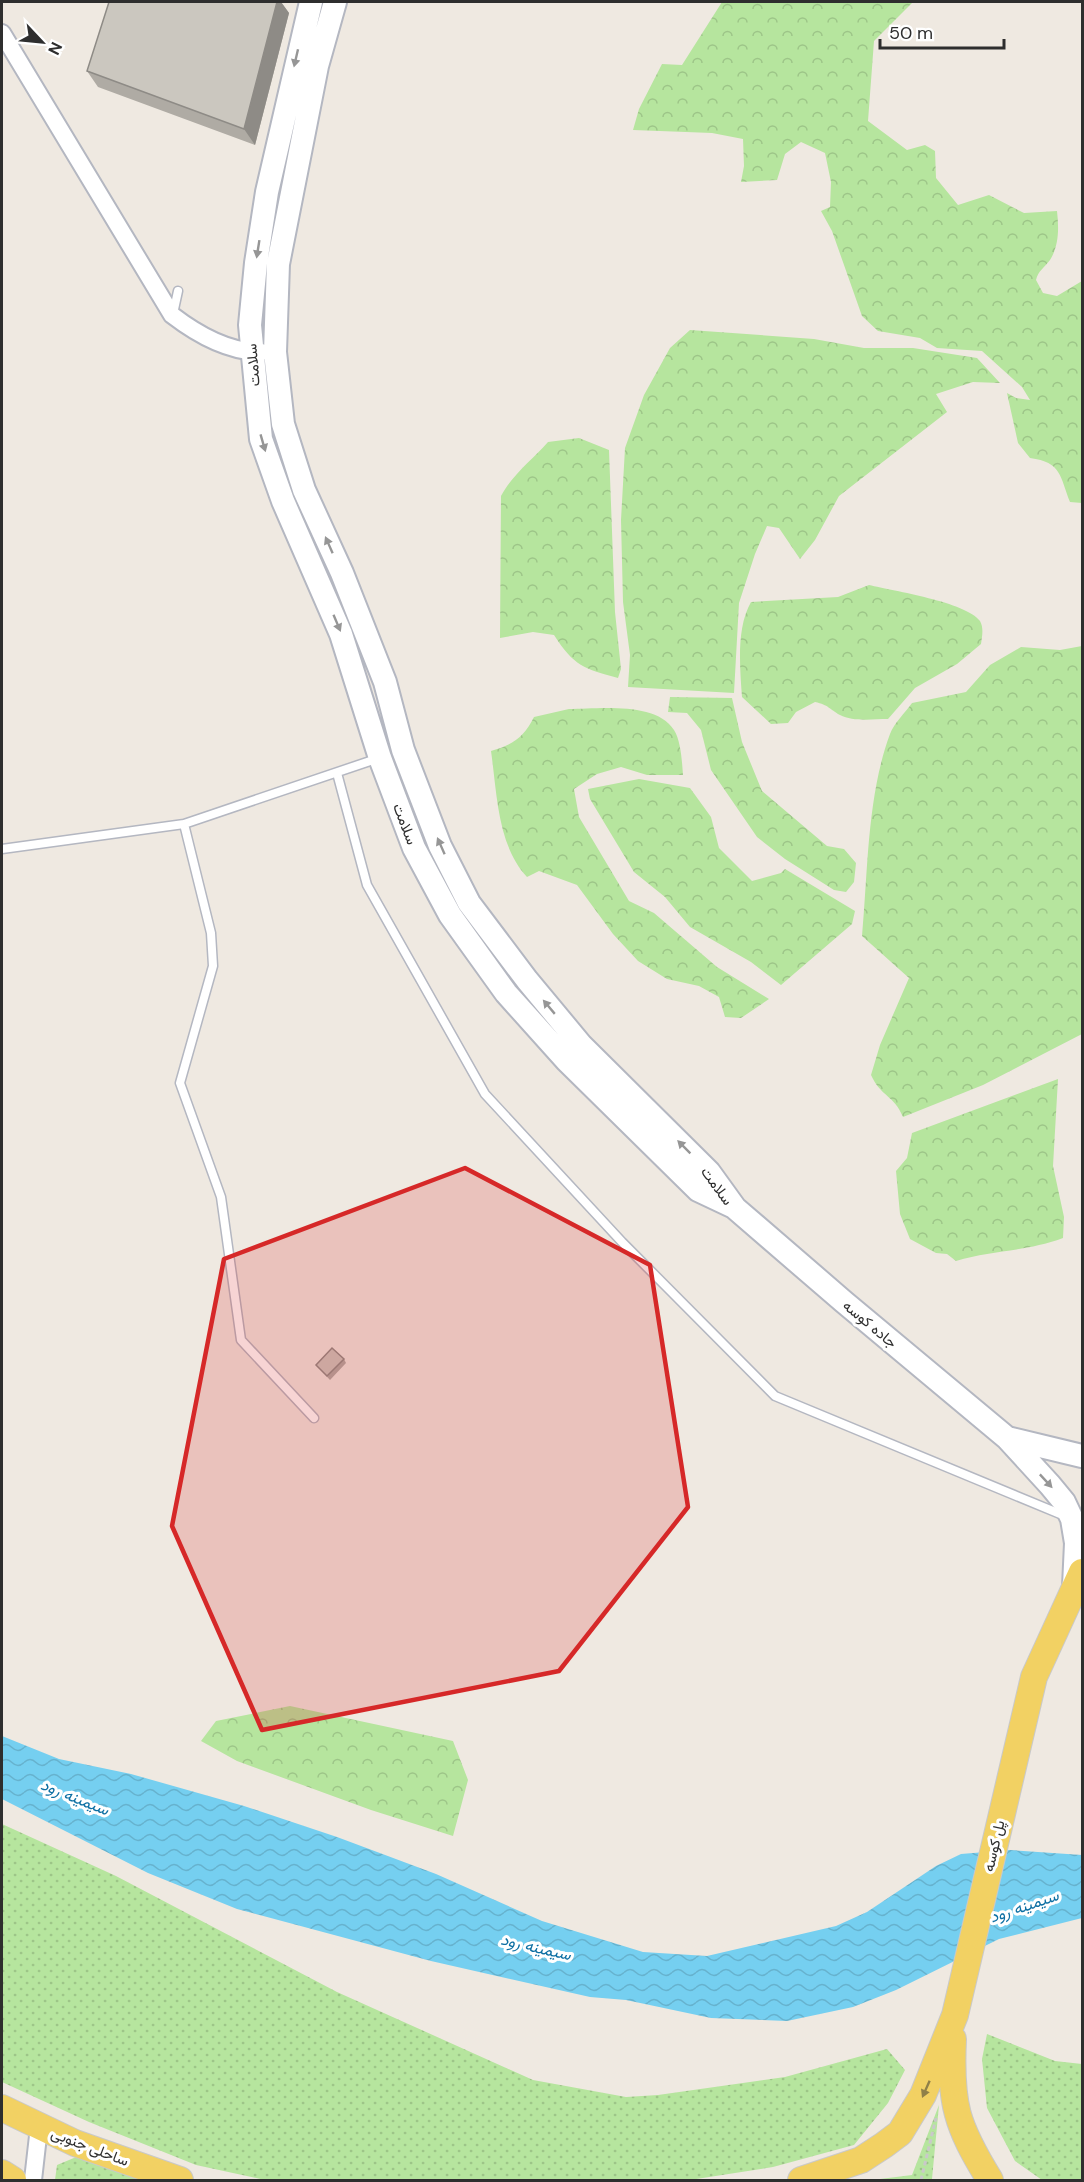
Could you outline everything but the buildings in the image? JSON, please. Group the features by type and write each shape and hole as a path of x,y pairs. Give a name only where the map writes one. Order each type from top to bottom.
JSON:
{"main road":[{"name":"سلامت","path":"310,2 267,192 255,263 250,325 261,439 283,501 341,634 380,758 414,848 450,915 506,993 567,1061 698,1190 735,1208"},
{"name":"سلامت","path":"334,2 315,77 278,264 275,352 283,424 304,490 342,573 385,682 404,750 440,846 469,903 581,1046 710,1172 735,1208"},
{"path":"380,758 404,750"},
{"name":"جاده کوسه","path":"735,1208 843,1302 1007,1438 1064,1502 1072,1519 1080,1580"},
{"name":"جاده کوسه","path":"1007,1438 1083,1456"},
{"name":"پل کوسه","path":"955,2015 1034,1677 1080,1580"},
{"path":"801,2181 861,2160 900,2133 923,2095 955,2015"},
{"path":"955,2015 951,2080 958,2124 990,2181"},
{"name":"ساحلی جنوبی","path":"2,2108 39,2127 180,2181"},
{"path":"2,2173 13,2181"}],"street":[{"path":"2,33 172,315 194,332 231,348 251,352 275,352"},
{"path":"33,2181 39,2127"}],"lane":[{"path":"172,315 178,291"},
{"path":"2,849 184,824 380,758"},
{"path":"337,772 367,885 485,1094 622,1242 775,1396 1072,1519"},
{"path":"184,824 211,933 213,966 180,1083 221,1197 241,1340 314,1418"}],"path":[{"path":"921,2181 939,2107"}],"highlighted area":[{"path":"465,1168 650,1265 688,1507 559,1671 262,1730 172,1526 224,1259"}],"green space":[{"path":"722,2 913,2 874,41 868,121 907,150 925,145 935,151 936,178 958,205 989,195 1024,213 1057,211 1057,243 1050,260 1036,280 1043,293 1057,296 1082,281 1082,503 1070,502 1054,467 1030,458 1018,443 1007,393 1016,398 1030,400 1022,387 982,351 937,348 920,338 878,331 862,316 832,231 821,211 830,207 831,182 825,153 801,142 785,154 777,180 741,182 744,166 743,139 712,133 633,130 639,109 662,64 682,65"},
{"path":"690,330 814,339 864,348 913,348 977,358 1000,383 973,382 936,394 947,412 839,496 815,540 800,559 779,528 767,526 739,603 734,693 628,687 630,655 623,602 621,520 625,448 644,395 670,348"},
{"path":"579,438 609,450 615,612 621,669 618,678 581,665 568,654 554,635 533,632 500,638 501,496 516,474 548,442"},
{"path":"869,585 945,603 972,614 981,624 981,644 957,664 915,688 888,719 851,719 815,702 796,712 788,723 771,724 742,697 741,636 746,612 751,602 838,597"},
{"path":"1082,646 1082,1034 983,1085 903,1117 896,1104 879,1088 871,1075 880,1045 909,978 862,936 873,808 882,758 890,734 912,703 966,692 990,665 1021,647 1060,650"},
{"path":"670,697 732,698 742,742 762,791 827,846 844,849 856,863 854,882 846,892 834,890 785,859 757,837 711,770 701,730 687,713 668,712"},
{"path":"610,708 640,711 654,714 674,730 680,746 683,775 647,775 621,767 597,774 574,789 579,817 629,901 654,913 717,967 769,999 741,1018 725,1017 719,997 699,986 667,979 638,961 613,934 577,885 539,871 527,877 517,864 504,834 500,817 491,751 517,739 534,717 569,709"},
{"path":"639,779 690,788 711,817 719,848 752,881 781,873 785,869 855,911 852,924 781,985 751,962 690,927 665,897 634,872 590,799 588,789"},
{"path":"1058,1079 1053,1166 1064,1217 1063,1238 1049,1243 956,1261 947,1254 936,1253 910,1239 900,1214 896,1171 907,1158 912,1133"},
{"path":"290,1706 453,1741 468,1780 453,1836 371,1810 237,1761 201,1741 216,1721"},
{"path":"2,1824 116,1876 337,1992 533,2080 626,2097 658,2095 785,2077 887,2049 905,2070 888,2103 854,2145 773,2167 690,2180 265,2180 196,2165 89,2122 2,2082"},
{"path":"987,2034 1055,2061 1082,2064 1082,2180 1042,2180 1015,2161 987,2108 982,2059"},
{"path":"939,2105 932,2179 936,2180 872,2180 912,2175"},
{"path":"81,2155 168,2180 55,2180 57,2165"}],"water":[{"name":"سیمینه رود","path":"2,1736 59,1759 131,1774 244,1806 337,1837 436,1874 542,1921 643,1952 707,1956 836,1926 867,1912 936,1866 961,1854 1010,1850 1082,1855 1082,1918 999,1939 896,1990 853,2007 787,2021 711,2018 626,2000 590,1997 431,1961 237,1909 148,1873 2,1799"}]}
